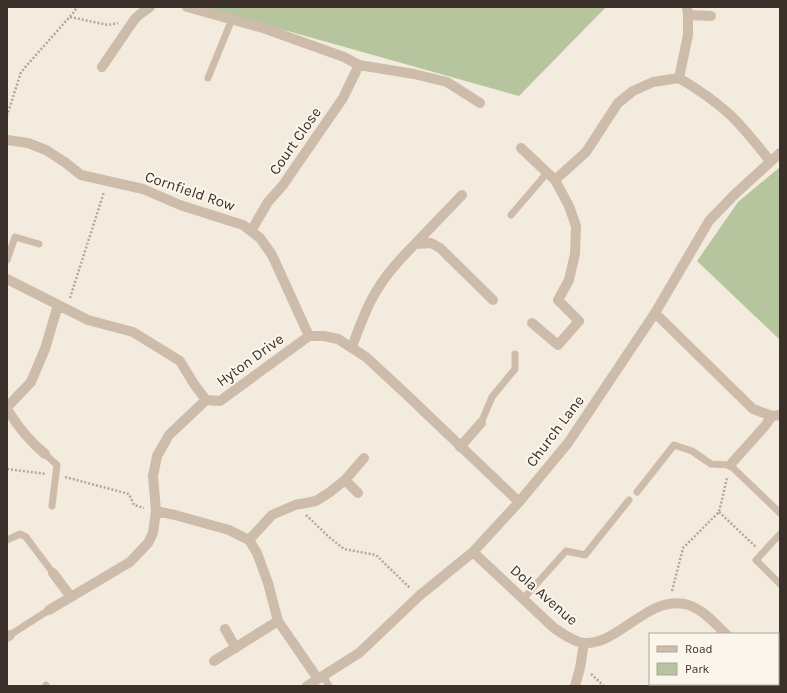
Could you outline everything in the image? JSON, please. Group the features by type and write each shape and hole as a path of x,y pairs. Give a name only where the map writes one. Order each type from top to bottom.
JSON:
{"street":[{"path":"102,67 134,20 150,7"},
{"path":"187,7 263,28 359,65 414,74 447,82 480,102"},
{"path":"679,78 688,35 687,11 711,16"},
{"name":"Court Close","path":"251,231 268,202 283,185 343,98 359,65"},
{"path":"555,180 586,152 618,102 633,91 653,82 679,78 706,95 728,113 770,161"},
{"name":"Cornfield Row","path":"7,140 28,143 46,150 81,175 142,189 180,205 243,225 260,238 272,255 309,336"},
{"path":"521,148 555,180 576,226 575,254 569,280 558,300 579,321 558,345 532,322"},
{"name":"Church Lane","path":"308,686 360,653 419,596 473,552 519,502 568,443 655,313 709,221 780,153"},
{"path":"352,347 376,291 386,277 462,195"},
{"path":"415,244 431,243 440,248 494,300"},
{"name":"Hyton Drive","path":"7,279 88,320 133,332 180,361 206,400 220,401 309,336"},
{"path":"45,454 18,428 7,408 31,382 62,307"},
{"path":"655,313 753,409 776,415"},
{"path":"309,336 324,336 338,339 366,357 519,502"},
{"path":"49,610 130,562 148,543 153,533 156,511 153,476 157,456 169,435 206,400"},
{"path":"730,465 776,415"},
{"path":"460,447 481,423"},
{"path":"248,540 272,515 295,505 316,502 346,480 364,458"},
{"path":"346,480 358,493"},
{"path":"156,511 229,530 248,540 257,554 268,583 278,621 321,678"},
{"name":"Dola Avenue","path":"473,552 554,628 568,637 584,643 599,641 657,607 669,604 684,604 695,608 706,615 725,633"},
{"path":"53,572 71,597"},
{"path":"214,661 278,621"},
{"path":"225,630 236,648"},
{"path":"575,686 580,668 584,643"}],"lane":[{"path":"208,78 232,19"},
{"path":"511,215 547,173"},
{"path":"7,260 15,237 39,244"},
{"path":"481,423 492,397 515,369 515,354"},
{"path":"637,492 674,445 692,450 711,464 730,465 780,513"},
{"path":"45,454 57,465 52,506"},
{"path":"522,599 566,551 585,555 630,500"},
{"path":"7,540 20,534 26,537 53,572"},
{"path":"780,534 756,560 780,584"},
{"path":"8,636 49,610"},
{"path":"321,678 329,686"}],"path":[{"path":"7,116 21,72 70,17 77,7"},
{"path":"70,17 108,25 134,20"},
{"path":"62,307 108,181"},
{"path":"669,604 683,548 719,512 730,465"},
{"path":"7,469 56,475 85,481 129,494 134,505 156,511"},
{"path":"295,505 344,549 376,555 419,596"},
{"path":"719,512 762,552"},
{"path":"580,668 590,673 604,686"}],"green space":[{"path":"202,7 606,7 519,96"},
{"path":"780,167 780,340 697,261 738,202"}]}
